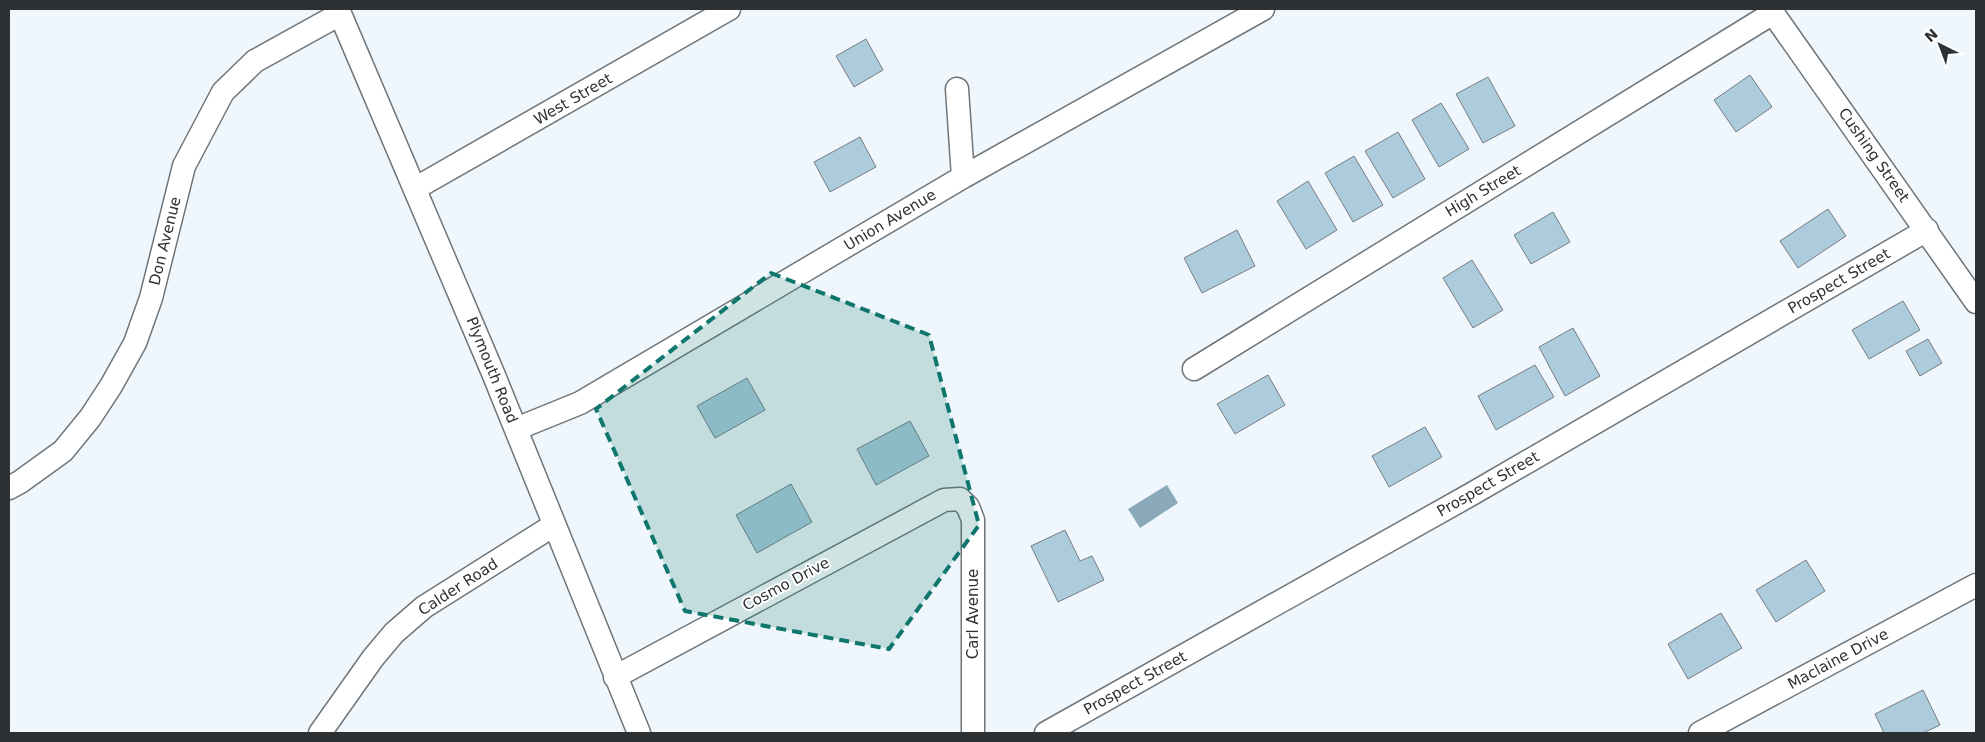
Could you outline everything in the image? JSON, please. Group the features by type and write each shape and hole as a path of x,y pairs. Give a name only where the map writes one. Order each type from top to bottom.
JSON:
{"street":[{"name":"West Street","path":"416,188 729,9"},
{"name":"Union Avenue","path":"516,429 580,403 963,177 1262,9"},
{"name":"Cushing Street","path":"1772,11 1976,302"},
{"name":"High Street","path":"1194,370 1772,11"},
{"name":"Plymouth Road","path":"339,12 416,188 516,429 638,733"},
{"name":"Don Avenue","path":"9,488 63,451 90,418 111,386 135,343 151,298 184,166 223,92 255,61 339,12"},
{"path":"957,90 963,177"},
{"name":"Prospect Street","path":"1046,733 1470,495 1927,230"},
{"name":"Cosmo Drive","path":"615,676 944,500 960,499"},
{"name":"Carl Avenue","path":"960,499 968,507 973,520 973,733"},
{"name":"Calder Road","path":"320,733 373,658 394,633 424,607 554,525"},
{"name":"Maclaine Drive","path":"1700,733 1976,585"}],"highlighted area":[{"path":"771,273 929,335 979,525 889,649 685,611 596,409"}],"water":[{"path":"1167,485 1178,503 1140,528 1128,509"}],"building":[{"path":"866,39 883,70 854,87 836,56"},
{"path":"1750,75 1772,107 1736,132 1714,100"},
{"path":"1488,77 1515,126 1483,143 1456,94"},
{"path":"1441,103 1469,149 1439,167 1412,120"},
{"path":"1398,132 1425,179 1393,198 1365,151"},
{"path":"860,137 876,167 830,192 814,162"},
{"path":"1354,156 1383,205 1353,222 1325,173"},
{"path":"1308,181 1337,230 1306,249 1277,201"},
{"path":"1828,209 1846,236 1798,268 1780,241"},
{"path":"1553,212 1570,242 1531,264 1514,235"},
{"path":"1237,230 1255,266 1202,293 1184,258"},
{"path":"1472,260 1503,310 1473,328 1443,278"},
{"path":"1903,301 1920,330 1869,359 1852,330"},
{"path":"1573,328 1600,376 1565,396 1539,347"},
{"path":"1928,339 1942,363 1920,376 1906,351"},
{"path":"1535,365 1554,397 1496,430 1478,396"},
{"path":"1268,375 1285,405 1235,434 1217,404"},
{"path":"747,378 765,410 715,438 697,406"},
{"path":"910,421 929,456 876,485 857,449"},
{"path":"1425,427 1442,457 1389,487 1372,456"},
{"path":"791,484 812,522 757,553 736,515"},
{"path":"1065,530 1080,561 1092,556 1104,580 1058,602 1031,546"},
{"path":"1806,560 1825,591 1776,622 1756,590"},
{"path":"1721,613 1742,648 1688,679 1668,644"},
{"path":"1923,690 1940,725 1923,733 1884,733 1875,714"}]}
